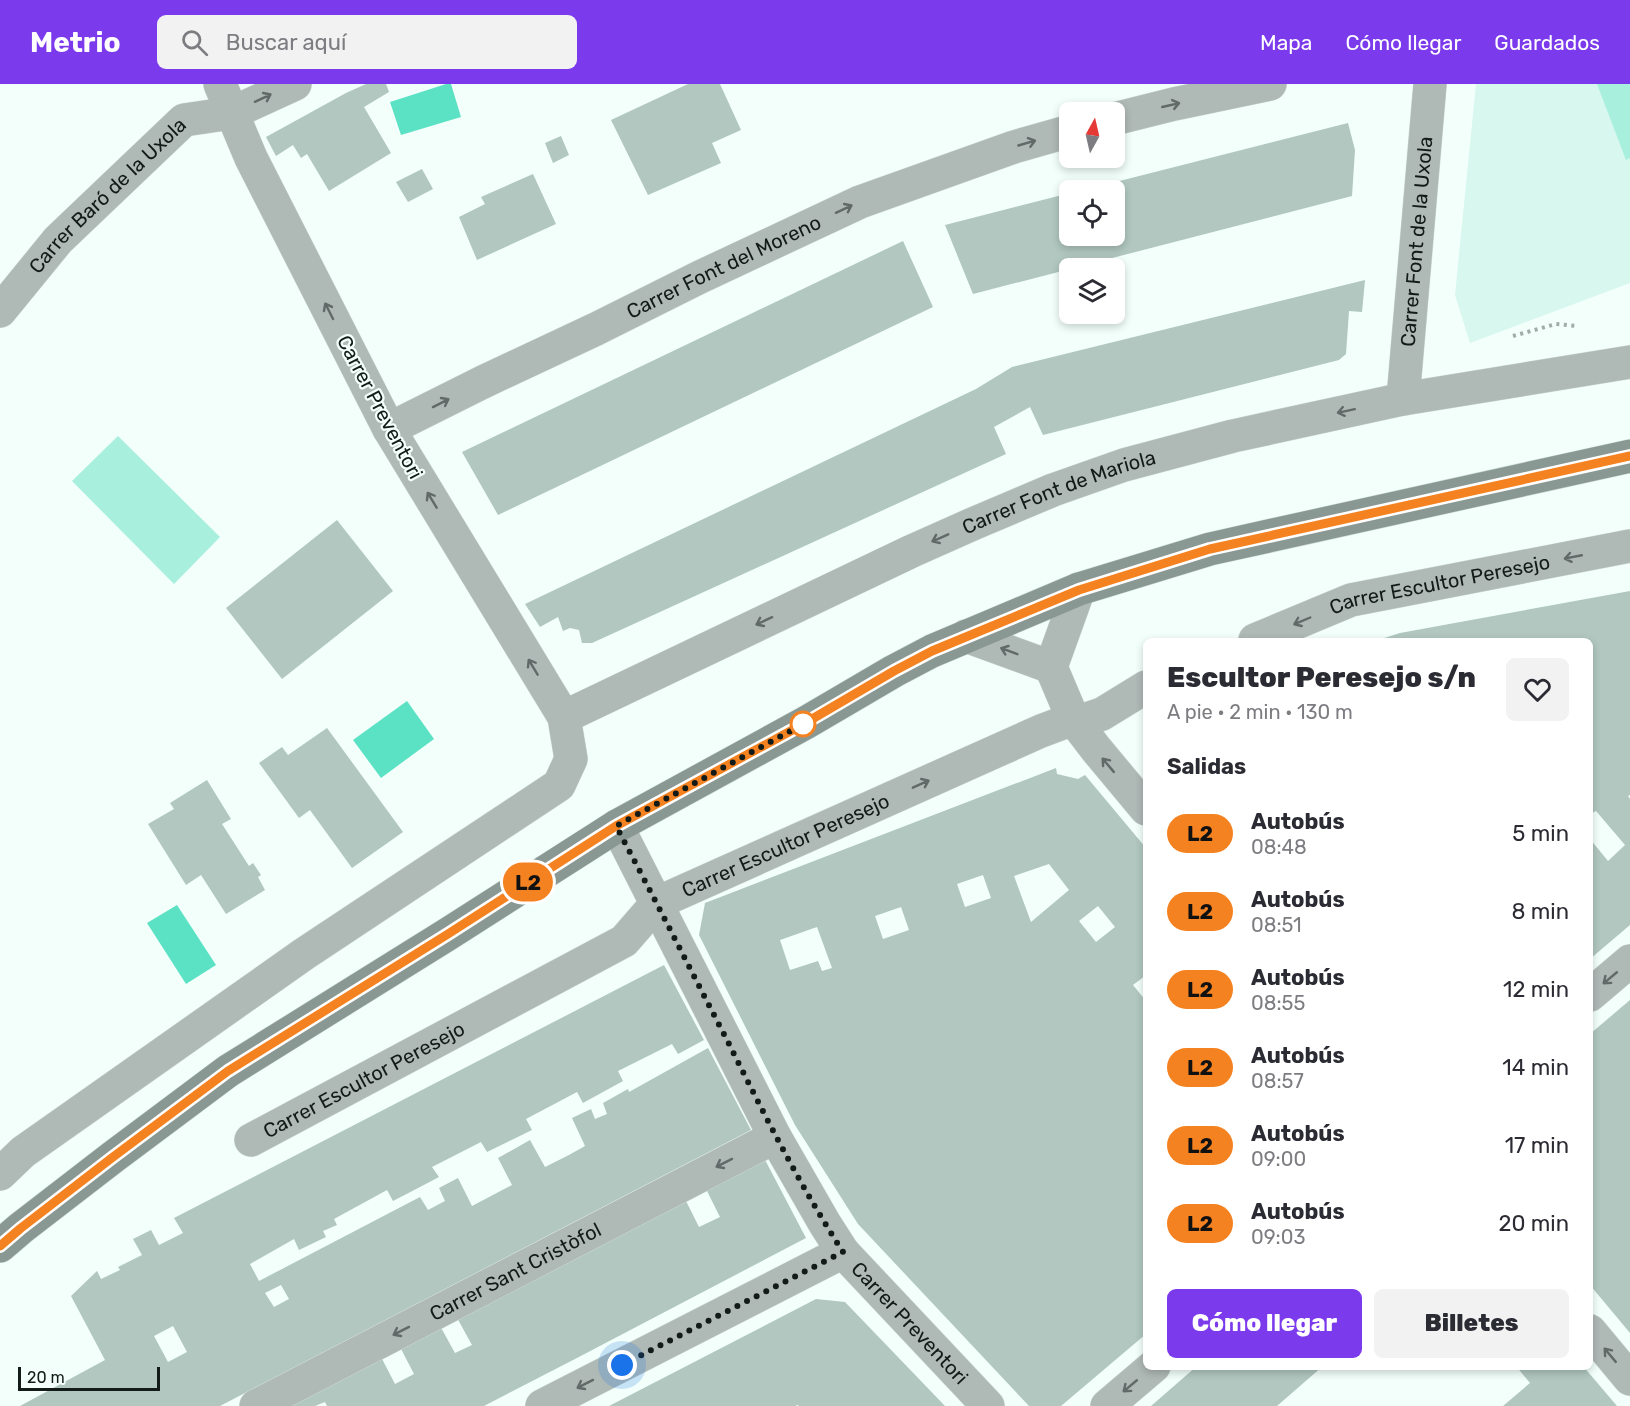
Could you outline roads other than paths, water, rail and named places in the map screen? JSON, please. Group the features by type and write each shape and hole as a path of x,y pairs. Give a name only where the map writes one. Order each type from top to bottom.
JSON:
{"street":[{"name":"Carrer Baró de la Uxola","path":"0,310 58,240 184,120 226,98 295,84"},
{"path":"1125,116 1269,84"},
{"name":"Carrer Font de la Uxola","path":"1403,399 1430,84"},
{"name":"Carrer Preventori","path":"226,98 251,158 389,429 564,717"},
{"name":"Carrer Font del Moreno","path":"389,429 860,202 1014,147 1059,134"},
{"name":"Carrer Font de Mariola","path":"564,717 912,551 1053,490 1124,465 1233,436 1403,399 1630,362"},
{"path":"0,1246 228,1071 616,826 807,722 894,671 966,636 1079,590 1210,549 1630,456"},
{"name":"Carrer Escultor Peresejo","path":"1261,638 1351,600 1630,546"},
{"path":"1079,590 1051,667 1073,719 1143,805"},
{"path":"966,636 1051,667"},
{"name":"Carrer Escultor Peresejo","path":"251,1140 624,941 657,903 1041,731 1073,719 1087,719 1102,714 1143,689"},
{"path":"0,1174 23,1152 304,954 559,785 571,759 564,717"},
{"name":"Carrer Preventori","path":"616,826 776,1137 825,1224 843,1252 988,1406"},
{"path":"1593,992 1630,961"},
{"name":"Carrer Sant Cristòfol","path":"256,1406 776,1137"},
{"path":"542,1406 843,1252"},
{"path":"1593,1335 1630,1378"},
{"path":"1107,1406 1149,1370"}]}
